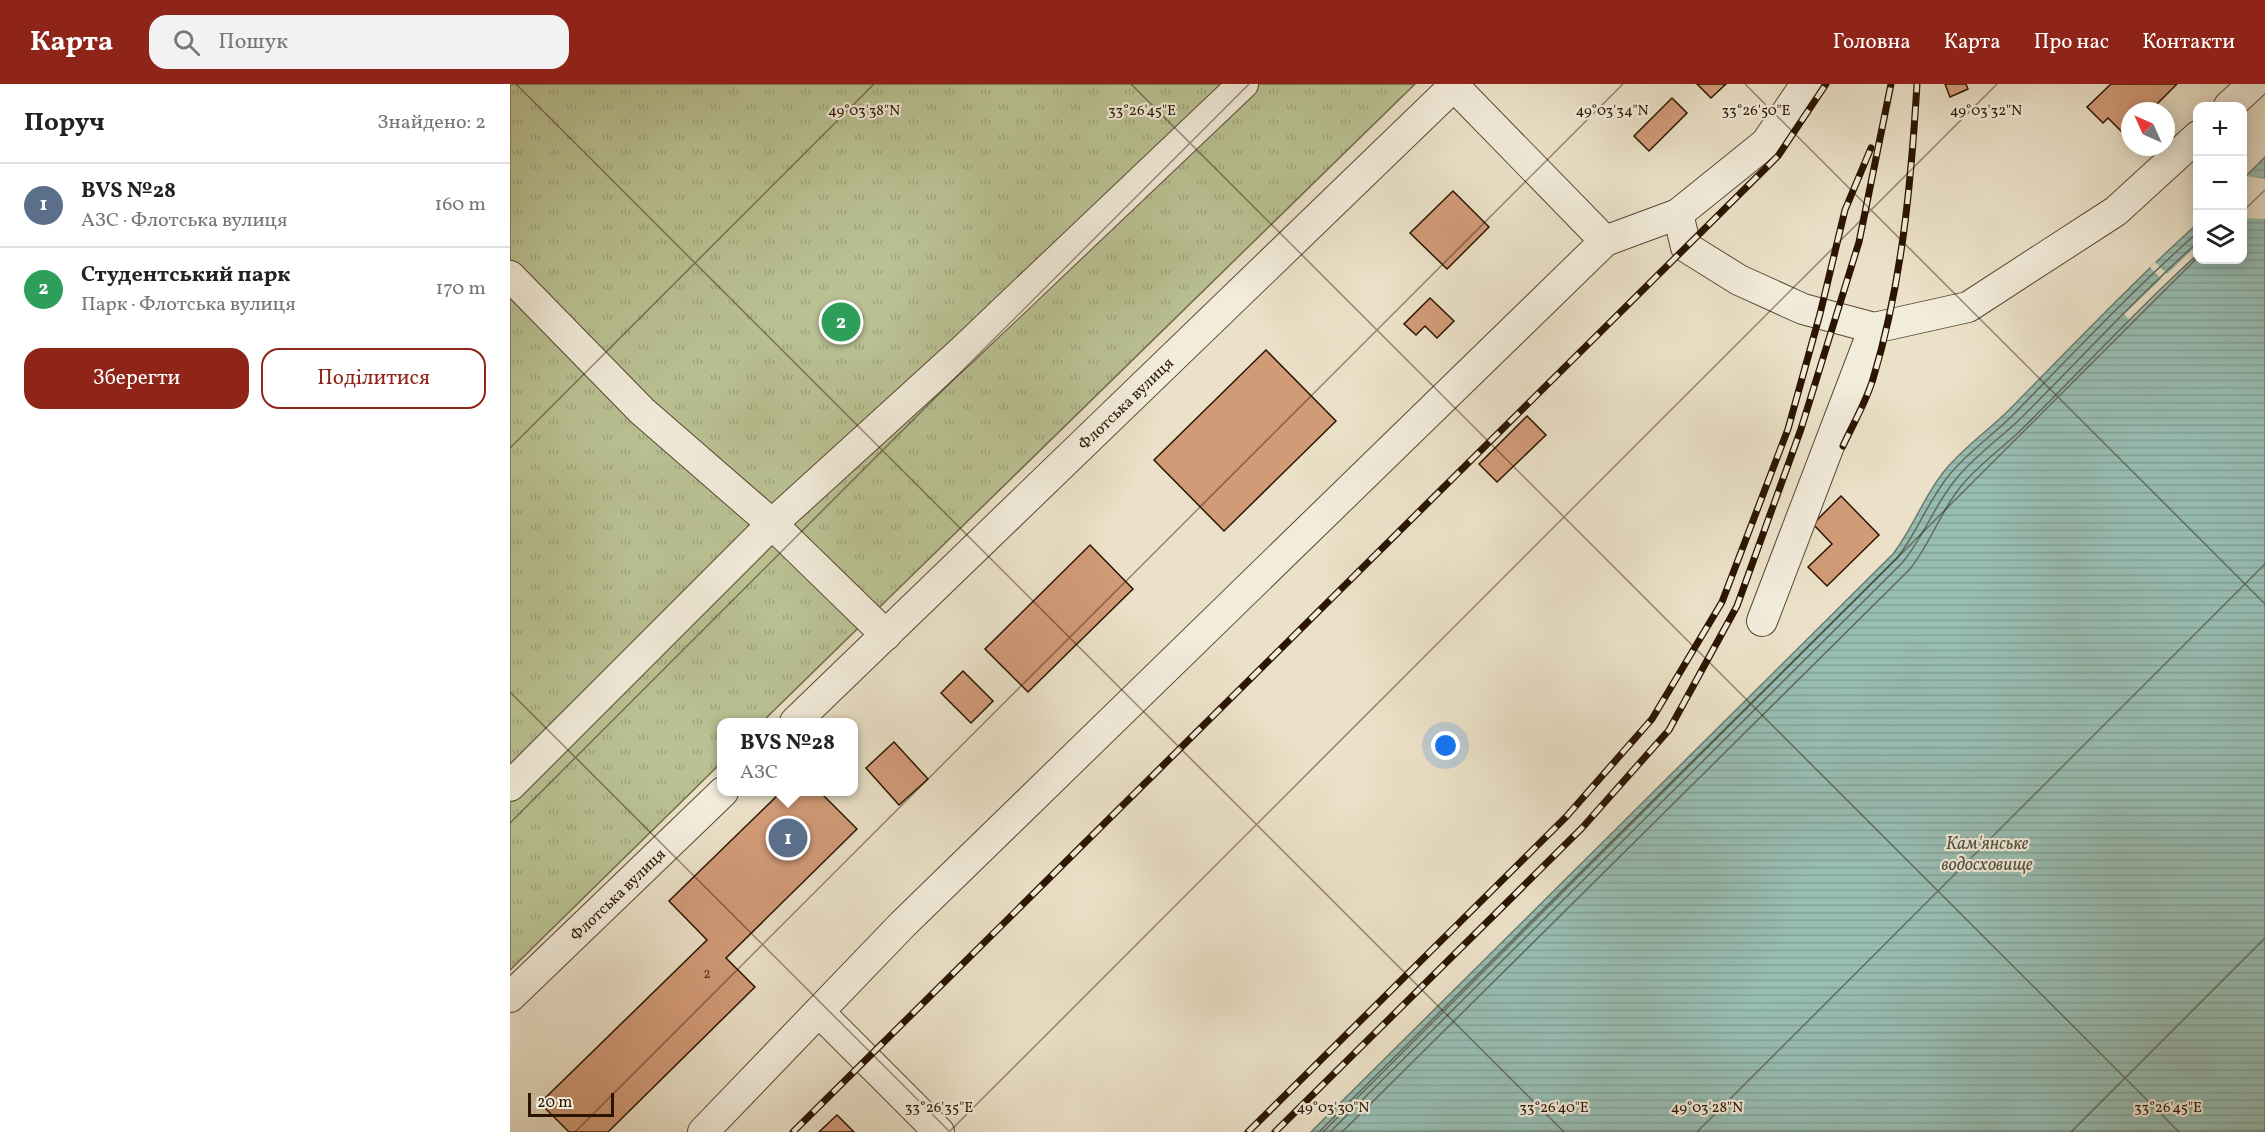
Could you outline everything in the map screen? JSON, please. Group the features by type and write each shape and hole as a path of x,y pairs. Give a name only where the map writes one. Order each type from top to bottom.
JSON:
{"street":[{"path":"510,786 772,524 962,351 1243,84"},
{"path":"703,1132 903,924 1605,242 1678,214 1766,142 1806,84"},
{"path":"2233,102 2253,84"},
{"path":"1455,85 1605,242"},
{"name":"Флотська вулиця","path":"800,718 1455,85"},
{"path":"1678,214 1686,247 1739,280 1803,309 1874,328 1968,308 2116,212 2193,141"},
{"path":"510,276 642,411 772,524 886,635"},
{"path":"1762,621 1874,328"},
{"name":"Флотська вулиця","path":"510,997 719,796"},
{"path":"819,1012 939,1132"}],"green space":[{"path":"510,84 1415,84 766,718 717,718 717,767 510,970"}],"water":[{"name":"Кам'янське водосховище","path":"2265,157 2265,1132 1311,1132 1893,554 1931,489 1953,461 2009,410 2173,246 2193,228 2193,264 2247,264 2247,175"}],"pier":[{"path":"2247,176 2265,179 2265,219 2247,218"},
{"path":"2193,251 2193,259 2130,321 2124,314 2161,279 2150,267 2155,262 2167,274"}],"building":[{"path":"1697,84 1726,84 1711,98"},
{"path":"1945,84 1966,84 1968,89 1950,97"},
{"path":"2111,84 2177,84 2159,102 2121,102 2121,131 2108,118 2103,123 2087,107"},
{"path":"1672,98 1687,113 1649,151 1634,136"},
{"path":"1453,191 1489,227 1447,269 1410,233"},
{"path":"1430,298 1454,321 1437,338 1425,326 1416,335 1404,324"},
{"path":"1266,350 1336,421 1224,531 1154,460"},
{"path":"1527,416 1546,435 1497,482 1479,464"},
{"path":"1841,496 1879,535 1827,586 1808,567 1832,544 1813,524"},
{"path":"1090,545 1133,589 1028,692 985,649"},
{"path":"963,671 993,701 971,723 941,693"},
{"path":"894,742 928,779 899,805 866,768"},
{"path":"777,796 824,796 857,829 726,958 755,987 608,1132 569,1132 540,1103 707,940 669,901"},
{"path":"837,1115 854,1132 819,1132"}],"railway":[{"path":"793,1132 1778,156 1826,84"},
{"path":"1275,1132 1582,828 1669,730 1737,606 1801,429 1859,242 1891,84"},
{"path":"1843,446 1870,388 1891,306 1904,233 1917,84"},
{"path":"1248,1132 1566,817 1652,719 1722,602 1788,429 1820,314 1845,210 1871,148"}],"place":[{"name":"Студентський парк","path":"841,322"},
{"name":"BVS №28","path":"788,838"}]}
